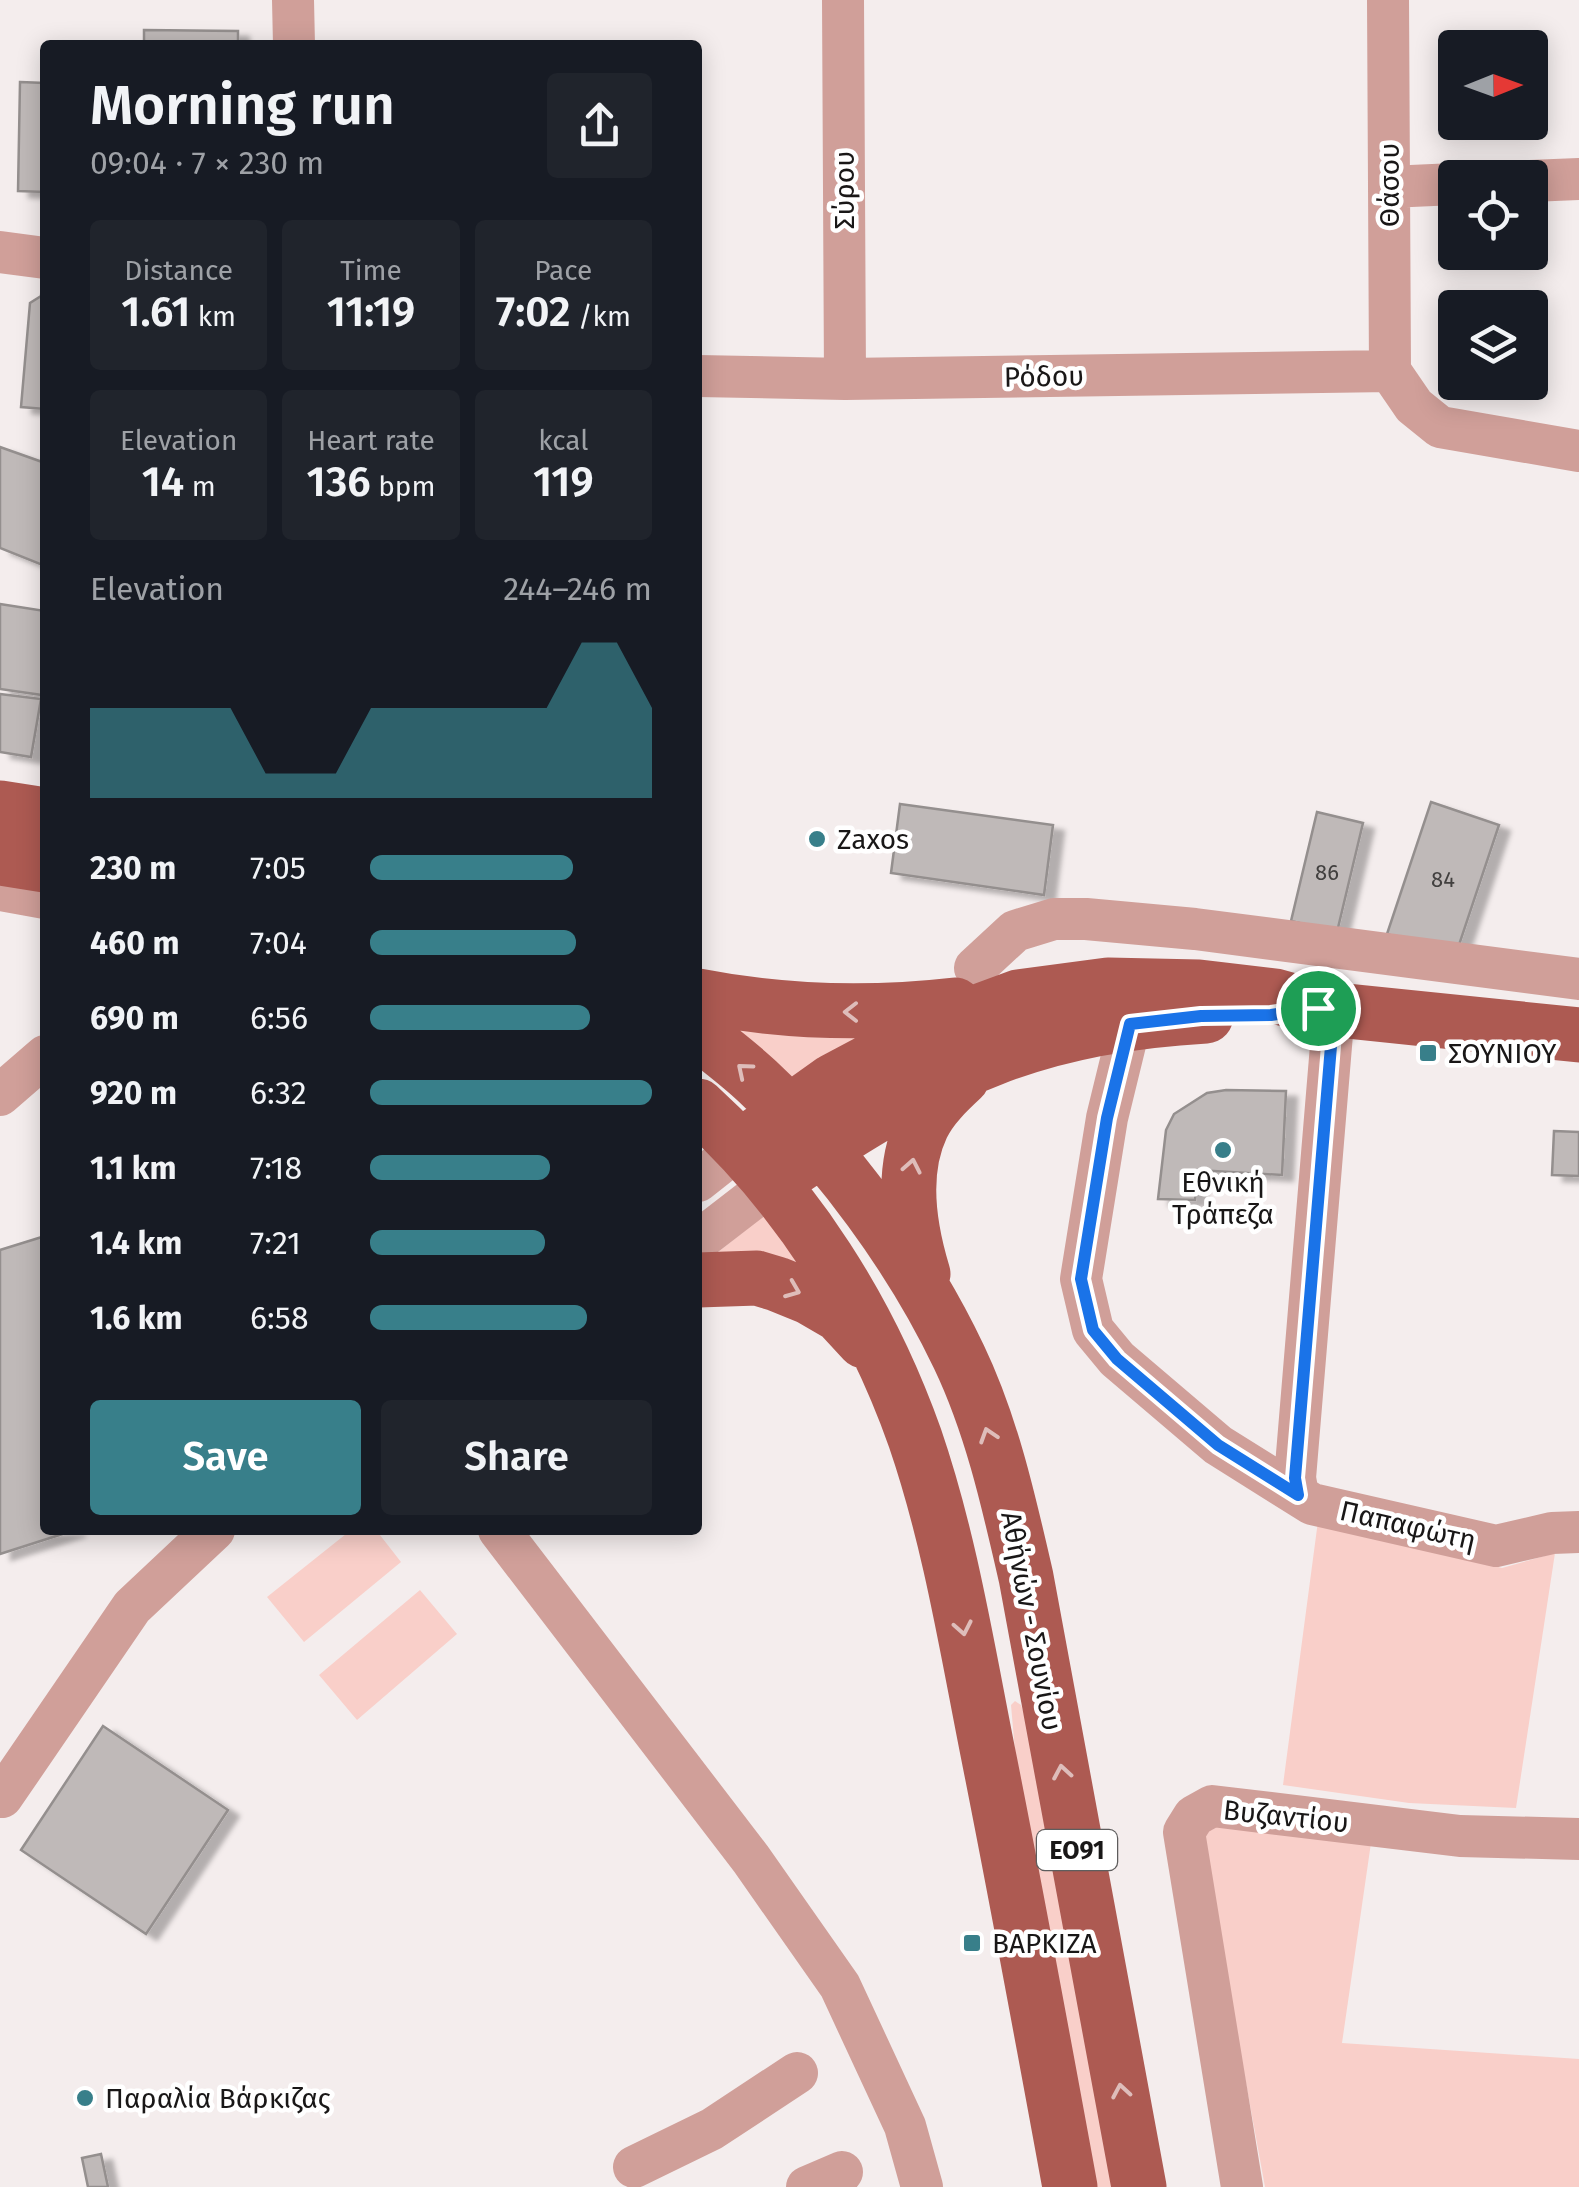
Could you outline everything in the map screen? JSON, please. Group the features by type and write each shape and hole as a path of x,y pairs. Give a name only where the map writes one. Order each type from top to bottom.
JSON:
{"main road":[{"path":"0,858 36,823"},
{"path":"757,1165 804,1131 833,1080 931,1029 996,982"},
{"path":"702,997 804,1011 863,1013 996,982 1200,987 1275,996 1326,1009 1579,1035"},
{"path":"804,1131 861,1123 994,1058 1062,1037 1201,1016 1326,1009"},
{"name":"ΕΟ91","path":"702,1035 755,1079 804,1131"},
{"path":"960,1359 922,1271 912,1226 909,1183 921,1127 939,1100 964,1076 994,1058"},
{"name":"ΕΟ91","path":"702,1110 757,1165 842,1281 894,1384 915,1439 956,1594 1070,2187"},
{"name":"Αθήνών - Σουνίου","path":"804,1131 896,1249 927,1296 960,1359 988,1431 1026,1576 1139,2187"},
{"path":"702,1280 757,1278 810,1297 840,1315 867,1344 894,1384"}],"street":[{"path":"293,0 294,40"},
{"name":"Σύρου","path":"843,0 845,380"},
{"name":"Θάσου","path":"1388,0 1390,371"},
{"path":"1548,180 1579,179"},
{"path":"1389,187 1438,185"},
{"path":"0,252 40,257"},
{"path":"1390,371 1414,406 1440,427 1579,451"},
{"name":"Ρόδου","path":"702,376 845,380 1390,371"},
{"path":"0,890 40,897"},
{"path":"996,982 1015,932 1054,919 1086,918 1579,979"},
{"path":"1298,1495 1295,1478 1326,1009"},
{"name":"Παπαφώτη","path":"1130,1024 1107,1118 1081,1279 1093,1330 1117,1359 1218,1445 1312,1504 1496,1546 1552,1533 1579,1532"},
{"path":"0,1096 40,1060"},
{"path":"702,1180 757,1165"},
{"path":"702,1235 757,1165"},
{"path":"2,1796 132,1607 209,1535"},
{"path":"503,1535 751,1858 840,1986 905,2126 922,2187"},
{"name":"Βυζαντίου","path":"1242,2187 1184,1832 1194,1816 1212,1806 1460,1836 1579,1839"},
{"path":"634,2166 712,2129 797,2073"}],"shaded area":[{"path":"726,1022 892,1032 796,1084"},
{"path":"767,1213 832,1298 708,1260"},
{"path":"1318,1521 1502,1568 1555,1553 1516,1808 1409,1803 1283,1785"},
{"path":"345,1535 380,1535 401,1562 304,1642 267,1597"},
{"path":"420,1590 457,1634 357,1720 319,1675"},
{"path":"1015,1701 1021,1705 1035,1748 1116,2187 1095,2187 1015,1751 1011,1705"},
{"path":"1208,1823 1372,1836 1342,2043 1579,2059 1579,2187 1265,2187 1201,1837"}],"building":[{"path":"144,30 238,31 238,40 144,40"},
{"path":"20,82 40,83 40,192 18,191"},
{"path":"40,297 40,409 21,407 30,303"},
{"path":"0,447 40,461 40,564 0,548"},
{"path":"0,604 40,610 40,695 0,689"},
{"path":"0,694 40,699 31,757 0,752"},
{"path":"1431,802 1499,825 1455,957 1387,934"},
{"path":"900,804 1053,825 1044,895 891,873"},
{"path":"1317,812 1363,823 1337,932 1291,921"},
{"name":"Εθνική Τράπεζα","path":"1286,1091 1282,1175 1198,1170 1195,1200 1158,1199 1166,1130 1174,1114 1207,1093"},
{"path":"1554,1131 1579,1132 1579,1176 1552,1175"},
{"path":"40,1238 40,1535 59,1535 0,1554 0,1250"},
{"path":"103,1726 228,1810 146,1934 21,1850"},
{"path":"101,2154 108,2187 88,2187 82,2158"}],"place":[{"name":"Zaxos","path":"817,839"},
{"name":"ΣΟΥΝΙΟΥ","path":"1428,1053"},
{"name":"Εθνική Τράπεζα","path":"1223,1150"},
{"name":"ΒΑΡΚΙΖΑ","path":"972,1943"},
{"name":"Παραλία Βάρκιζας","path":"85,2098"}],"route":[{"path":"1318,1008 1334,1010 1295,1478 1298,1495 1218,1445 1117,1359 1093,1330 1081,1279 1107,1118 1130,1024 1318,1008"}]}
